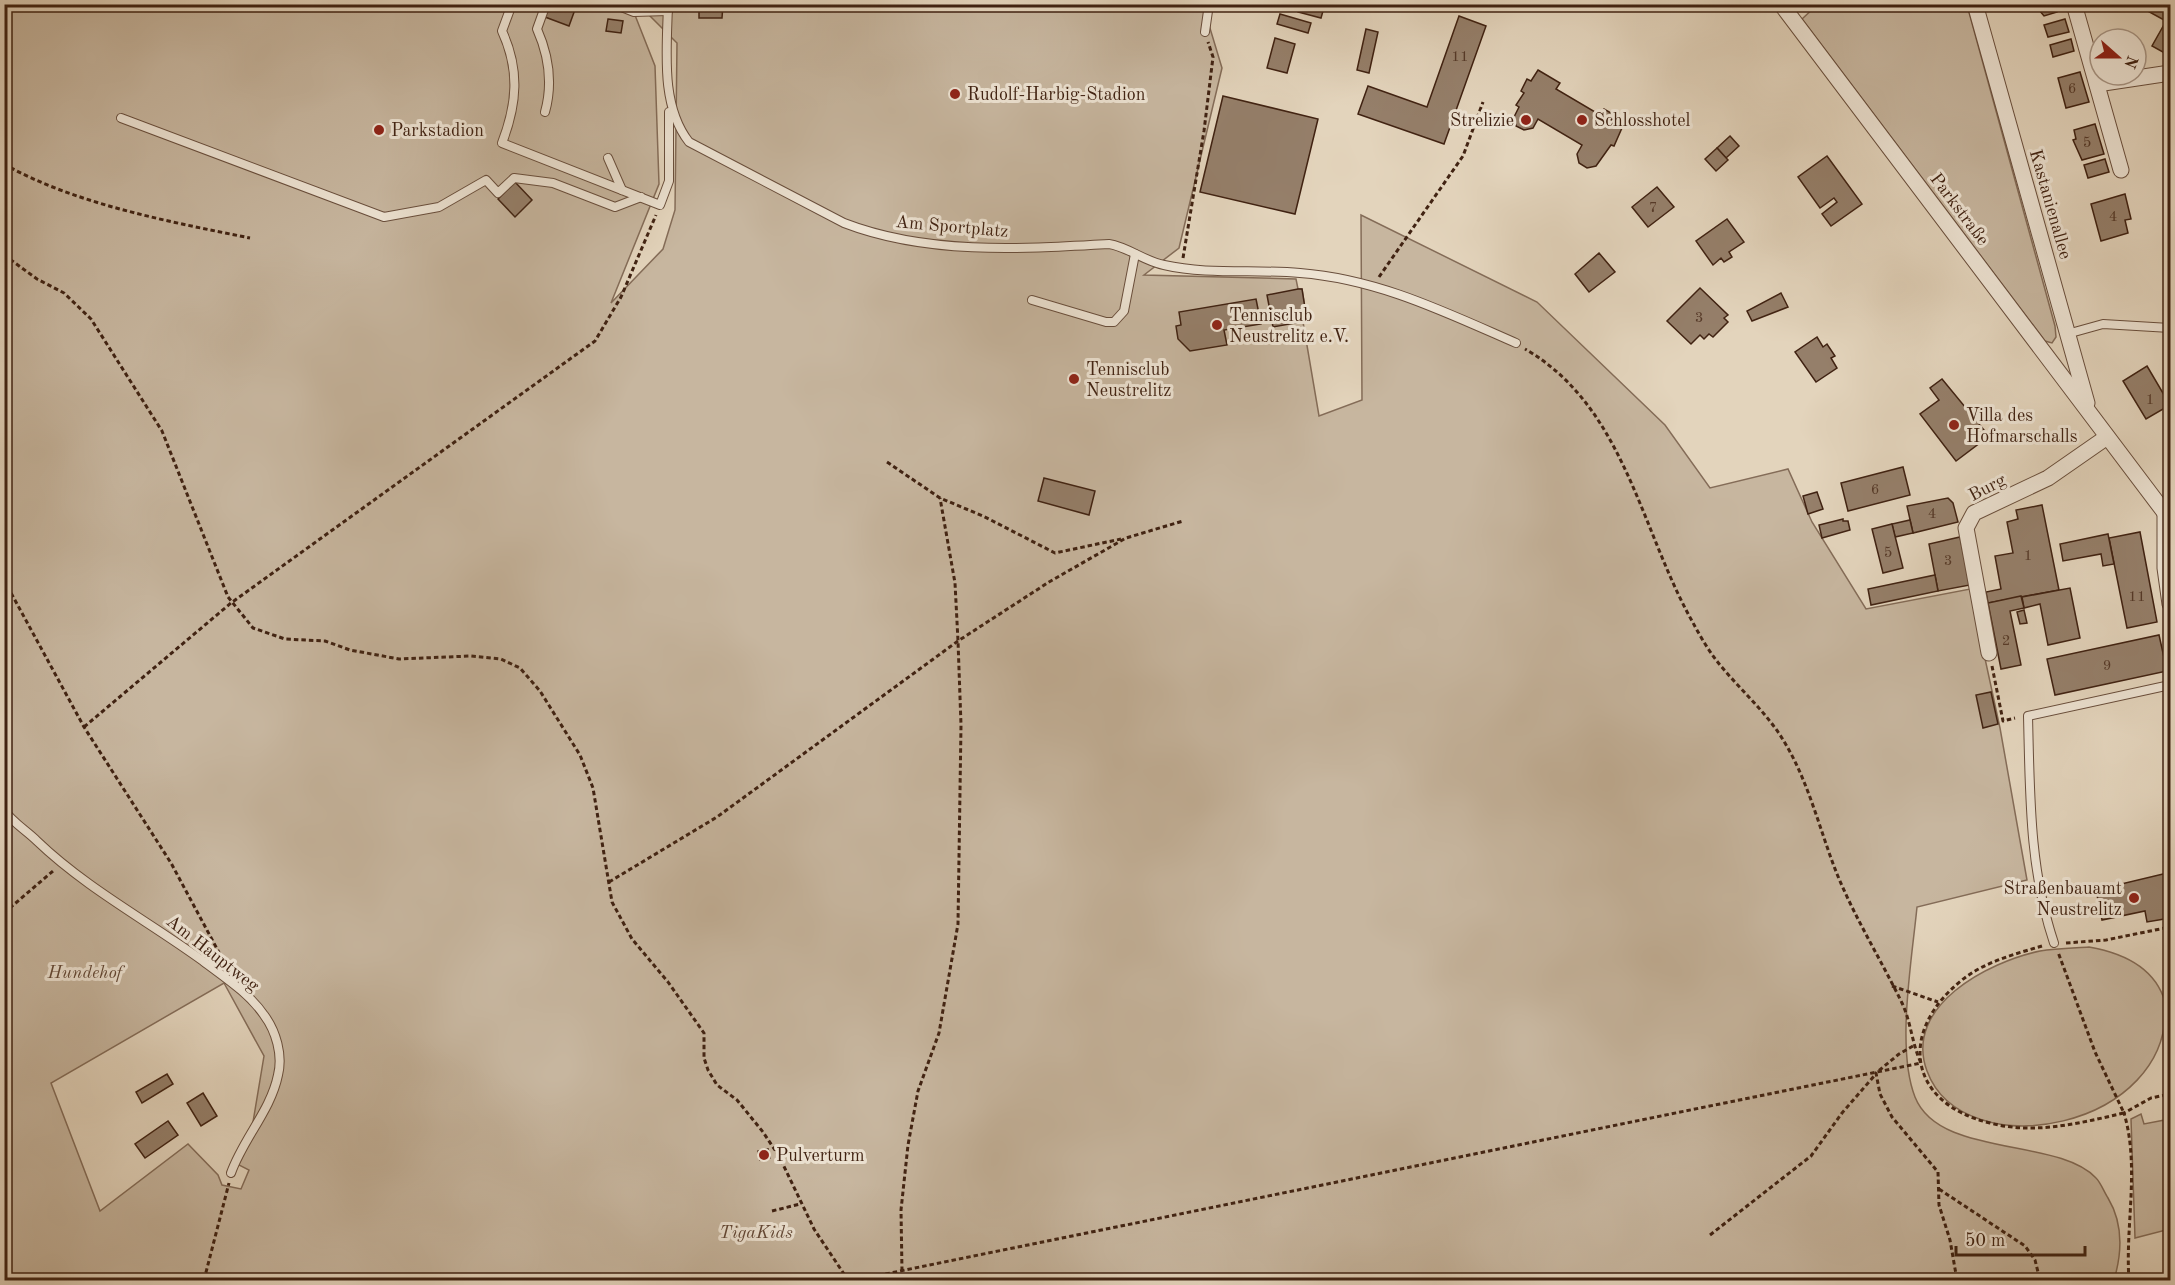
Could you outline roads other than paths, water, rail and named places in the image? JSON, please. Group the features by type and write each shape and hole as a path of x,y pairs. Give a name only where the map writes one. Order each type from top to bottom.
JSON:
{"street":[{"name":"Parkstraße","path":"1781,4 2108,437"},
{"name":"Kastanienallee","path":"1975,4 2090,414"},
{"path":"2074,4 2088,53"},
{"path":"2148,76 2170,73"},
{"path":"2098,87 2121,170"},
{"path":"2108,437 2168,512 2165,568 2170,604"},
{"name":"Burg","path":"1989,652 1966,528 1974,513 2048,478 2108,437"}],"lane":[{"path":"512,4 502,31 510,47 516,83 513,108 502,143 660,205 669,181 669,101"},
{"path":"545,112 550,94 547,53 537,29 546,4"},
{"path":"614,4 634,12 668,8"},
{"path":"1205,32 1209,4"},
{"name":"Am Sportplatz","path":"668,8 669,101 680,130 698,149 866,231 917,242 952,245 1053,247 1109,244 1120,246 1164,266 1300,273 1336,278 1374,285 1408,296 1516,343"},
{"path":"121,118 384,217 439,207 486,180 498,193 514,178 554,183 615,207 641,197"},
{"path":"608,158 622,190"},
{"path":"1032,300 1106,322 1114,322 1125,311 1135,254"},
{"path":"2067,334 2103,324 2170,328"},
{"path":"2054,943 2038,877 2032,836 2028,716 2170,685"},
{"name":"Am Hauptweg","path":"4,810 61,864 231,982 264,1014 274,1032 280,1055 278,1075 268,1103 237,1156 231,1173"}],"place":[{"name":"Rudolf-Harbig-Stadion","path":"955,94"},
{"name":"Strelizie","path":"1526,120"},
{"name":"Schlosshotel","path":"1582,120"},
{"name":"Parkstadion","path":"379,130"},
{"name":"Tennisclub Neustrelitz e.V.","path":"1217,325"},
{"name":"Tennisclub Neustrelitz","path":"1074,379"},
{"name":"Villa des Hofmarschalls","path":"1954,425"},
{"name":"Straßenbauamt Neustrelitz","path":"2134,898"},
{"name":"Pulverturm","path":"764,1155"}],"park label":[{"name":"Hundehof","path":"85,972"},
{"name":"TigaKids","path":"756,1232"}]}
